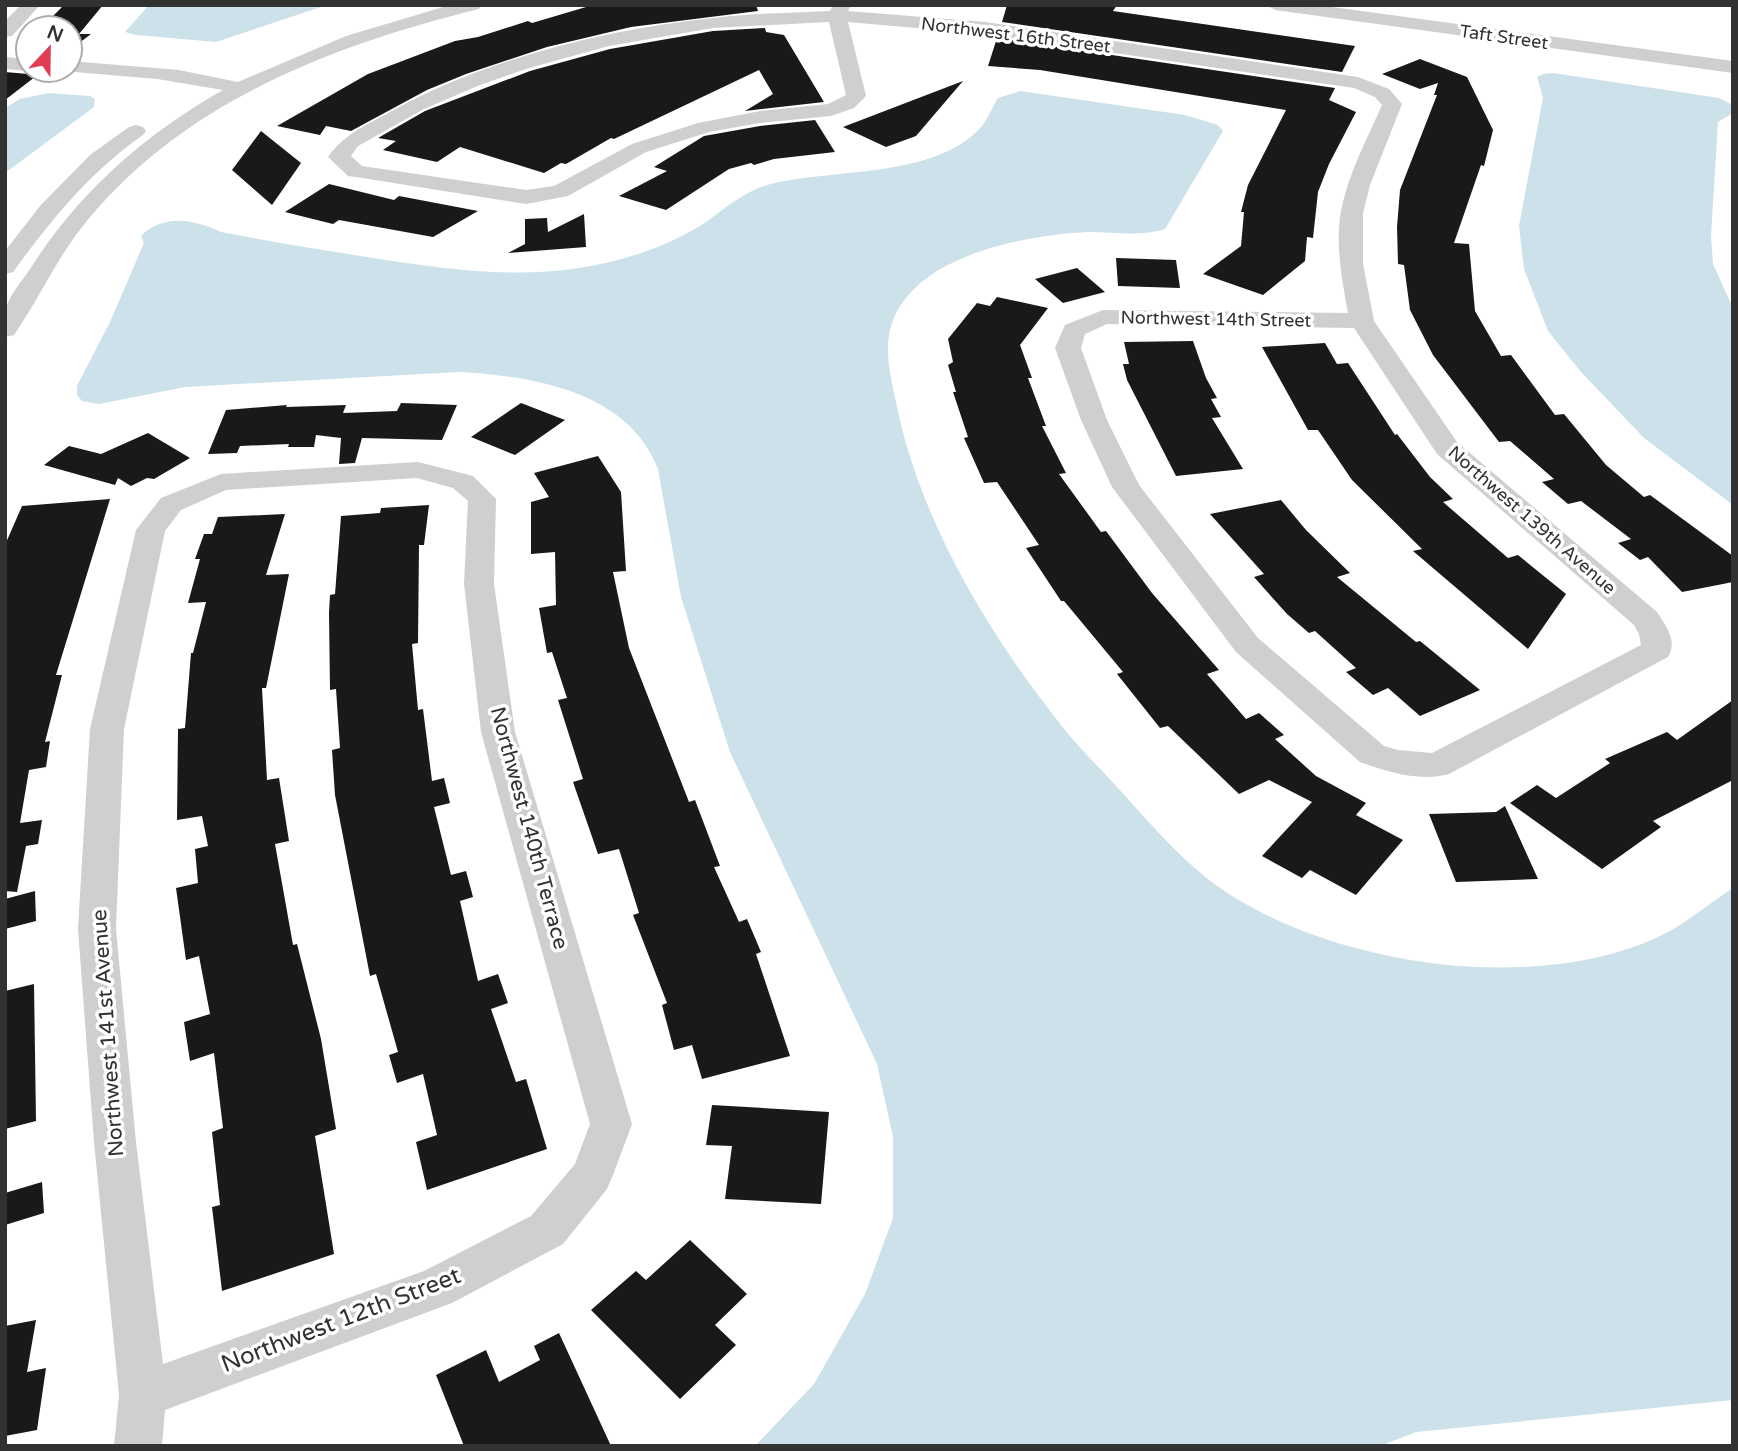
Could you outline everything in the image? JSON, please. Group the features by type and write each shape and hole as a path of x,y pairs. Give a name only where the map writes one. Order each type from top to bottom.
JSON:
{"street":[{"path":"5,32 31,5"},
{"path":"5,267 41,217 84,173 131,134 220,82 305,44 426,5"},
{"path":"819,5 819,10 840,10"},
{"name":"Taft Street","path":"1275,5 1733,67"},
{"name":"Taft Street","path":"1360,5 1733,55"},
{"path":"7,325 78,217 119,174 164,135 214,103 332,47 391,26 463,6"},
{"name":"Northwest 16th Street","path":"840,10 856,96 847,104 831,110 760,117 705,127 639,148 560,191 526,197 356,171 339,158 351,142 417,105 522,64 608,41 713,23 840,10 985,28 1358,83 1382,93"},
{"path":"84,60 131,61 191,67 218,72 220,82"},
{"path":"84,68 220,82 243,89"},
{"name":"Northwest 139th Avenue","path":"1382,93 1392,104 1359,185 1352,213 1351,264 1362,321 1447,448 1646,619 1655,634 1657,650 1437,765 1396,762"},
{"name":"Northwest 14th Street","path":"1362,321 1103,317 1074,330 1068,348 1094,420 1126,487 1247,645 1372,754 1396,762"},
{"name":"Northwest 140th Terrace","path":"171,504 221,482 418,470 463,482 482,499 479,584 498,732 611,1124 592,1175"},
{"name":"Northwest 141st Avenue","path":"138,1446 143,1395 115,1142 97,929 107,729 151,530 171,504"},
{"name":"Northwest 12th Street","path":"143,1395 436,1288 547,1230 592,1175"}],"water":[{"path":"149,5 327,5 216,42 125,32"},
{"path":"1553,73 1719,98 1733,105 1733,113 1718,122 1711,235 1713,264 1733,308 1733,505 1644,438 1581,372 1548,331 1524,269 1519,226 1543,98 1537,77"},
{"path":"1020,91 1185,115 1218,125 1223,131 1165,229 1137,233 1068,233 1022,240 974,253 933,274 916,287 895,315 890,329 888,358 897,407 922,492 961,575 1008,653 1061,725 1184,859 1209,880 1255,909 1308,933 1365,951 1426,962 1488,967 1548,965 1605,956 1656,938 1733,888 1733,1400 1416,1432 1380,1446 755,1446 814,1384 865,1294 893,1218 893,1137 877,1064 730,752 681,597 658,469 644,443 625,422 601,405 575,393 546,384 487,374 459,372 185,387 99,404 82,401 77,395 77,386 110,322 144,243 141,236 160,224 170,221 190,222 221,232 259,239 474,271 540,272 574,269 607,263 665,244 688,233 761,187 796,179 882,169 938,155 962,143 982,126 998,98"},
{"path":"49,93 90,96 95,99 94,107 5,173 5,108 20,99"}],"building":[{"path":"64,5 103,5 84,28 84,14 55,14"},
{"path":"756,5 758,11 631,27 547,47 427,90 351,131 326,126 320,135 277,126 368,74 455,41 586,7"},
{"path":"1007,5 1117,5 1113,11 1355,46 1342,72 1002,22"},
{"path":"765,28 766,32 784,35 824,102 745,111 773,94 759,70 614,139 611,138 566,164 561,163 544,173 460,147 437,162 383,150 396,141 378,138 425,111 530,71 610,49 713,31"},
{"path":"997,38 1335,88 1329,100 1356,112 1318,192 1313,238 1307,237 1305,261 1263,295 1203,274 1241,246 1244,212 1241,212 1248,185 1286,110 1040,70 988,66"},
{"path":"1420,59 1467,77 1493,130 1484,166 1481,165 1454,243 1469,244 1475,311 1501,356 1511,355 1555,415 1564,414 1606,465 1644,497 1650,495 1733,556 1733,582 1682,592 1648,557 1640,560 1618,543 1631,539 1581,501 1568,504 1542,482 1554,479 1510,441 1499,442 1433,355 1410,310 1404,265 1398,264 1397,227 1400,190 1437,95 1434,95 1438,83 1420,89 1382,74"},
{"path":"5,72 14,73 14,84 26,84 5,100"},
{"path":"963,81 916,136 886,147 843,127"},
{"path":"815,120 835,152 774,159 729,169 666,210 619,196 667,171 654,167 704,136"},
{"path":"261,131 301,163 272,205 232,170"},
{"path":"329,184 394,200 399,196 478,211 433,237 339,220 333,224 285,212"},
{"path":"584,214 586,247 508,253 525,244 525,219 547,218 548,232"},
{"path":"1116,258 1176,260 1180,288 1118,286"},
{"path":"1077,268 1105,292 1063,303 1035,279"},
{"path":"997,297 1048,308 1020,345 1032,378 1028,378 1046,426 1042,426 1066,473 1059,474 1101,532 1106,531 1152,593 1219,670 1207,674 1246,719 1259,713 1284,735 1275,739 1316,776 1366,803 1356,815 1403,840 1356,895 1310,870 1302,878 1262,856 1312,802 1269,780 1239,794 1168,726 1160,728 1117,674 1123,672 1064,601 1061,601 1026,548 1039,545 997,482 984,483 964,438 968,437 953,392 956,392 948,365 953,362 948,339 977,303 990,306"},
{"path":"1193,341 1206,378 1217,398 1211,399 1221,417 1212,418 1243,469 1176,476 1127,380 1123,364 1129,364 1124,342"},
{"path":"1325,343 1337,364 1348,363 1395,435 1397,434 1430,477 1453,499 1443,502 1508,558 1518,555 1566,594 1528,649 1413,551 1422,549 1352,480 1318,430 1308,430 1262,347"},
{"path":"401,403 457,405 442,440 362,438 355,463 339,464 341,438 316,435 314,447 288,447 289,444 240,446 237,453 208,454 226,410 287,405 286,407 346,405 343,413 397,411"},
{"path":"521,403 565,420 515,455 471,437"},
{"path":"148,433 190,458 154,479 147,478 131,486 118,478 115,485 44,465 69,446 101,454"},
{"path":"598,456 621,492 626,571 613,572 629,648 689,802 695,800 720,866 714,867 739,922 747,919 761,952 756,954 790,1056 702,1079 692,1045 674,1050 662,1005 667,1003 633,915 639,913 619,849 598,854 573,782 583,779 558,700 567,698 552,652 547,653 539,608 556,605 555,552 531,554 531,502 549,497 534,473"},
{"path":"110,499 56,675 62,675 45,742 50,741 46,767 29,770 20,823 42,820 38,844 26,846 17,892 5,891 5,545 22,506"},
{"path":"1281,500 1306,530 1350,573 1337,577 1480,690 1420,716 1388,688 1373,695 1346,672 1356,668 1315,631 1309,633 1287,614 1254,577 1264,574 1210,514"},
{"path":"429,505 424,545 419,545 418,643 412,644 418,710 423,709 432,781 444,778 450,803 434,807 451,875 466,871 473,897 460,901 478,981 498,974 508,1003 491,1009 516,1082 526,1079 547,1149 427,1190 416,1142 437,1135 423,1074 397,1083 389,1055 398,1052 376,974 370,976 335,795 332,750 340,748 336,689 330,690 329,613 330,595 335,594 341,516 380,513 381,508"},
{"path":"285,514 266,575 289,574 266,688 262,688 267,780 279,778 289,841 275,844 293,945 297,944 321,1039 336,1129 315,1136 334,1254 222,1291 212,1207 220,1205 212,1132 223,1128 214,1053 190,1061 184,1022 210,1014 199,956 186,960 176,888 198,883 195,849 208,846 202,816 177,820 178,729 185,728 191,653 206,602 188,603 200,559 195,559 204,534 212,534 218,517"},
{"path":"1733,700 1733,780 1653,821 1661,827 1602,869 1510,803 1537,785 1556,798 1610,763 1605,759 1667,732 1677,740"},
{"path":"1505,806 1538,879 1456,882 1429,814 1496,812"},
{"path":"35,891 36,921 5,929 5,899"},
{"path":"34,984 36,1121 5,1129 5,991"},
{"path":"712,1105 829,1112 821,1204 725,1199 732,1146 706,1145"},
{"path":"42,1182 44,1213 5,1225 5,1193"},
{"path":"690,1240 747,1294 715,1325 736,1345 680,1399 591,1310 636,1271 646,1280"},
{"path":"36,1320 27,1372 46,1368 37,1430 5,1436 5,1326"},
{"path":"559,1333 611,1446 464,1446 436,1375 486,1350 499,1382 540,1360 534,1346"}]}
